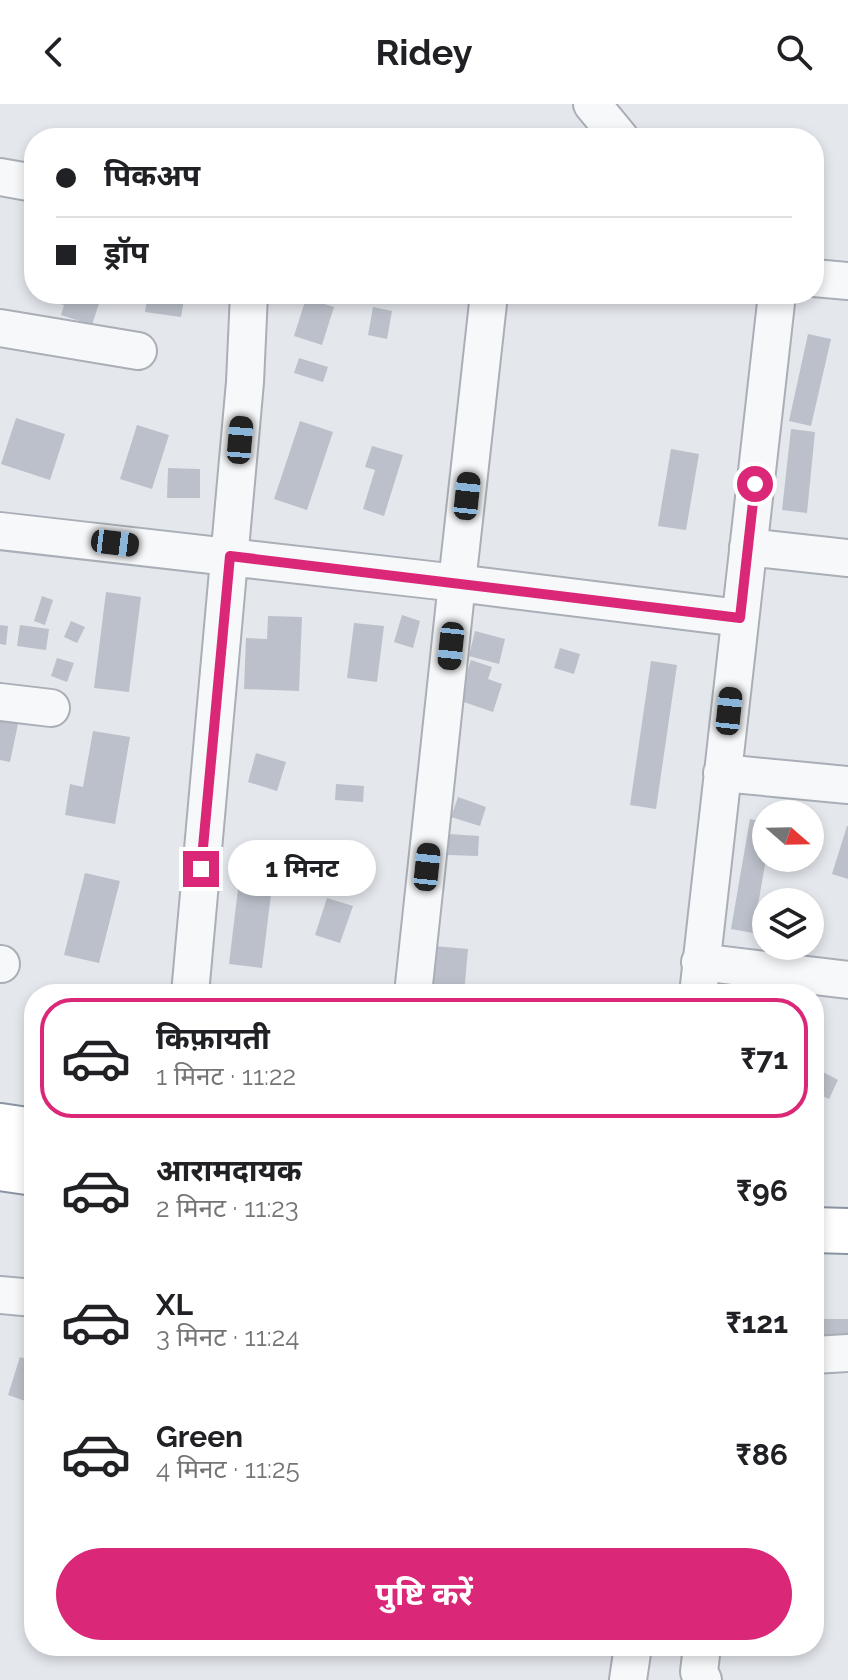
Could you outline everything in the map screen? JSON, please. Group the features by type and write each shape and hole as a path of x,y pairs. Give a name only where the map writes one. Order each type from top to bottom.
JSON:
{"highway":[{"path":"0,1126 24,1130"},
{"path":"0,1168 24,1172"},
{"path":"824,1230 848,1231"},
{"path":"824,1260 848,1261"}],"street":[{"path":"592,104 612,128"},
{"path":"0,177 24,181"},
{"path":"824,279 848,281"},
{"path":"191,984 230,556 248,304"},
{"path":"414,984 488,304"},
{"path":"776,304 699,978 848,980"},
{"path":"0,328 138,351"},
{"path":"0,531 740,618"},
{"path":"748,547 848,558"},
{"path":"0,702 51,708"},
{"path":"722,773 848,785"},
{"path":"0,1295 24,1297"},
{"path":"824,1354 848,1353"},
{"path":"628,1680 632,1656"},
{"path":"701,1656 699,1672 703,1680"}],"building":[{"path":"61,304 99,304 92,325 61,315 64,305"},
{"path":"146,304 183,304 181,317 145,312"},
{"path":"304,304 334,307 322,345 294,336"},
{"path":"373,307 392,311 387,339 368,335"},
{"path":"808,334 831,339 811,426 789,421"},
{"path":"299,358 328,367 323,382 294,373"},
{"path":"16,418 65,434 50,480 1,464"},
{"path":"300,421 333,432 307,510 274,499"},
{"path":"137,425 169,435 152,489 120,479"},
{"path":"791,429 815,432 807,513 782,510"},
{"path":"372,446 403,455 384,516 363,509 375,470 365,467"},
{"path":"671,449 699,454 686,530 658,526"},
{"path":"168,468 200,469 200,498 167,498"},
{"path":"106,592 141,597 129,692 94,688"},
{"path":"42,596 53,600 45,625 34,621"},
{"path":"402,615 420,621 413,648 394,642"},
{"path":"268,616 302,617 299,691 244,689 246,638 267,639"},
{"path":"71,621 85,627 77,643 64,637"},
{"path":"354,623 384,626 377,682 347,678"},
{"path":"0,625 8,626 6,645 0,644"},
{"path":"20,625 49,629 46,650 17,646"},
{"path":"475,631 505,639 499,664 469,656"},
{"path":"560,648 580,654 574,674 554,668"},
{"path":"57,658 74,663 67,682 51,676"},
{"path":"471,660 492,667 488,679 502,684 493,712 458,700"},
{"path":"651,661 677,665 656,809 630,805"},
{"path":"0,720 18,724 10,762 0,760"},
{"path":"93,731 130,737 115,824 65,815 70,784 83,787"},
{"path":"256,753 286,762 277,791 248,782"},
{"path":"336,784 364,786 363,802 335,800"},
{"path":"458,797 486,807 480,826 451,817"},
{"path":"750,819 752,872 764,872 761,888 752,888 752,933 731,929"},
{"path":"848,826 848,879 832,874"},
{"path":"449,834 479,836 478,856 448,855"},
{"path":"85,873 120,881 99,963 64,955"},
{"path":"238,889 271,894 262,968 229,964"},
{"path":"327,898 353,906 340,943 315,935"},
{"path":"434,946 468,949 465,984 431,984"},
{"path":"824,1073 838,1080 829,1099 824,1097"},
{"path":"824,1319 848,1319 848,1345 824,1345"},
{"path":"20,1357 24,1358 24,1401 8,1395"}],"route":[{"path":"201,869 230,556 740,618 755,484"}]}
